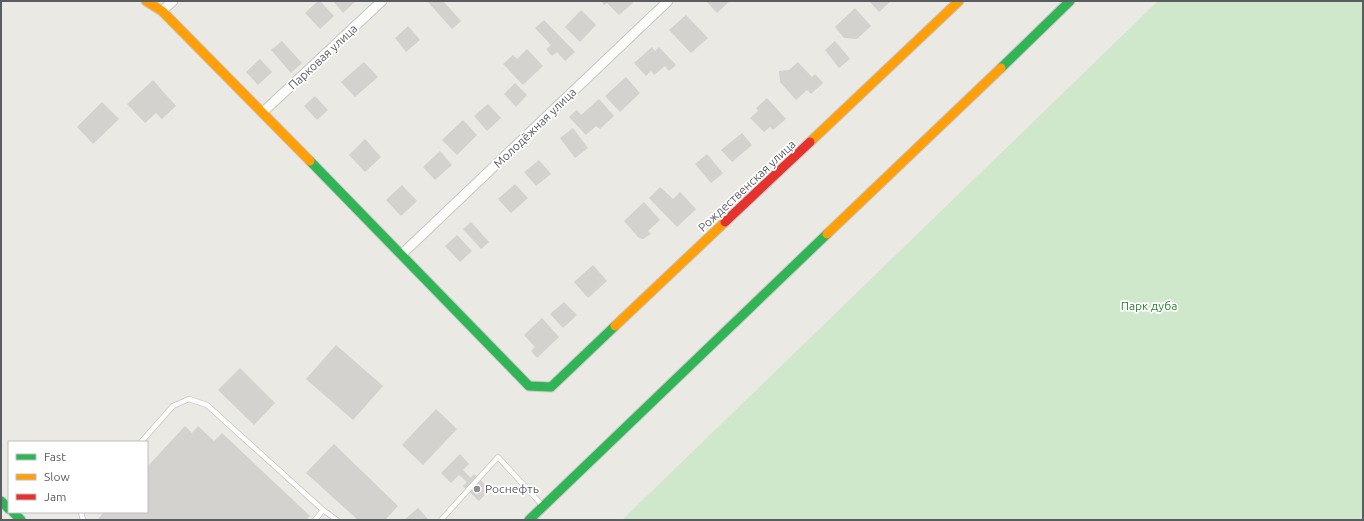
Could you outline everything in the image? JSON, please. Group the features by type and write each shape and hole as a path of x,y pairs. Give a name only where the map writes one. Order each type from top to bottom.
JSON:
{"street":[{"path":"146,1 162,11 402,254"},
{"path":"162,11 173,1"},
{"name":"Парковая улица","path":"263,112 382,1"},
{"name":"Молодёжная улица","path":"402,254 668,1"},
{"name":"Рождественская улица","path":"402,254 529,386 551,387 959,1"},
{"path":"529,520 1070,1"}],"lane":[{"path":"142,441 173,406 190,399 207,405 323,510 337,520"},
{"path":"441,520 498,457 543,506"},
{"path":"315,520 323,510"}],"green space":[{"name":"Парк дуба","path":"1158,1 1363,1 1363,520 622,520"}],"building":[{"path":"318,1 320,1 334,16 320,29 305,13"},
{"path":"333,1 356,1 343,13"},
{"path":"427,1 443,1 461,21 452,29"},
{"path":"601,1 632,1 633,3 619,15 607,3 604,5"},
{"path":"706,1 730,1 717,13"},
{"path":"869,1 891,1 879,12"},
{"path":"855,8 871,26 857,39 844,38 835,27"},
{"path":"581,10 596,25 580,42 565,27"},
{"path":"686,15 708,38 691,53 669,30"},
{"path":"544,20 575,52 565,61 557,52 552,56 546,49 551,45 535,28"},
{"path":"408,26 420,40 406,52 395,38"},
{"path":"282,41 302,63 291,73 271,50"},
{"path":"835,41 850,59 839,68 825,50"},
{"path":"652,47 655,51 659,47 676,65 669,71 665,66 654,75 651,71 646,76 634,63"},
{"path":"527,49 543,66 523,85 503,64 513,55 517,59"},
{"path":"260,59 272,72 258,85 246,72"},
{"path":"364,62 378,77 355,97 341,82"},
{"path":"798,62 812,77 815,74 823,83 811,94 807,90 796,100 780,82 779,71 789,70"},
{"path":"626,77 640,93 620,112 605,96"},
{"path":"153,80 176,106 162,119 156,113 145,123 127,104"},
{"path":"515,83 527,95 516,107 504,94"},
{"path":"315,96 328,110 317,120 304,106"},
{"path":"767,98 786,119 773,130 770,127 764,132 750,118 758,111 756,108"},
{"path":"599,99 614,116 600,129 596,126 586,135 569,117 577,110 581,115"},
{"path":"102,102 119,119 93,144 77,127"},
{"path":"488,104 501,118 487,131 474,116"},
{"path":"463,120 477,135 457,155 442,140"},
{"path":"573,128 588,148 575,158 560,138"},
{"path":"742,133 752,145 732,162 721,150"},
{"path":"365,139 381,157 365,172 349,155"},
{"path":"440,151 452,165 435,180 423,167"},
{"path":"707,154 723,173 711,183 695,164"},
{"path":"539,160 551,174 536,186 524,172"},
{"path":"515,184 528,198 511,213 498,199"},
{"path":"402,185 417,201 401,216 386,200"},
{"path":"660,187 673,199 680,192 696,209 677,227 649,198"},
{"path":"644,202 660,220 648,231 651,234 643,239 639,238 624,221"},
{"path":"471,222 489,242 481,249 463,229"},
{"path":"457,235 472,251 460,262 445,246"},
{"path":"593,265 607,281 588,298 574,282"},
{"path":"564,302 577,315 563,328 550,314"},
{"path":"542,318 559,337 537,358 531,351 535,347 524,335"},
{"path":"336,345 383,386 353,420 306,379"},
{"path":"240,368 275,403 254,425 218,390"},
{"path":"436,409 457,429 423,465 402,445"},
{"path":"185,426 192,433 198,426 214,441 222,433 310,516 306,520 97,520 103,513 148,513 148,466"},
{"path":"334,444 398,506 385,520 358,520 306,473"},
{"path":"460,454 469,464 463,470 471,478 474,474 490,489 479,501 463,486 467,482 459,475 451,483 441,473"},
{"path":"418,508 429,520 404,520"}],"traffic: fast":[{"path":"1001,68 1070,1"},
{"path":"310,161 529,386 551,387 615,326"},
{"path":"529,520 827,234"},
{"path":"1,501 8,508"},
{"path":"14,513 21,520"}],"traffic: slow":[{"path":"146,1 162,11 310,161"},
{"path":"810,142 959,1"},
{"path":"827,234 1001,68"},
{"path":"615,326 725,222"}],"traffic: jam":[{"path":"725,222 810,142"}],"place":[{"name":"Роснефть","path":"477,489"}]}
